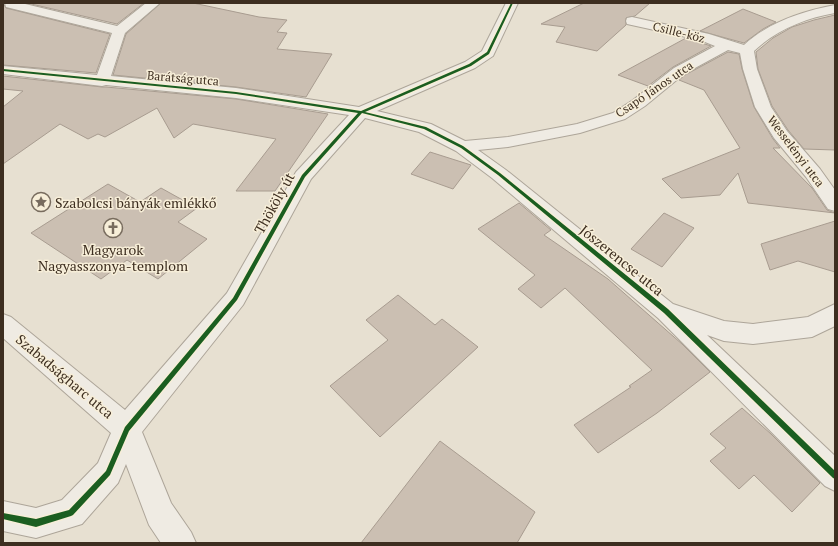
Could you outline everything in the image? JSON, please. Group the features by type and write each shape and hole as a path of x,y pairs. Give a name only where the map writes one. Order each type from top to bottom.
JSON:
{"street":[{"path":"102,81 119,30 154,3"},
{"name":"Thököly út","path":"127,429 235,299 302,176 361,112 470,65 488,53 512,3"},
{"path":"10,4 119,30"},
{"path":"726,45 747,50 767,35 798,20 835,9"},
{"name":"Csille-köz","path":"632,21 704,37 726,45"},
{"name":"Csapó János utca","path":"462,147 508,142 573,129 618,116 639,103 679,71 726,45"},
{"name":"Wesselényi utca","path":"747,50 750,69 763,107 780,134 814,173 835,204"},
{"name":"Barátság utca","path":"3,70 102,81 236,93 361,112"},
{"name":"Jószerencse utca","path":"361,112 425,128 462,147 505,179 666,311 835,476"},
{"path":"666,311 724,331 753,334 812,327 835,314"},
{"name":"Szabadságharc utca","path":"3,324 127,429 160,514 180,543"},
{"name":"Szabadságharc utca","path":"3,516 36,523 71,513 108,473 127,429"}],"building":[{"path":"3,3 6,8 110,34 96,73 3,65"},
{"path":"27,3 144,3 117,24"},
{"path":"161,3 193,3 259,17 287,20 277,32 287,33 277,49 332,54 306,97 236,87 113,75 126,34"},
{"path":"584,3 650,3 635,16 626,18 626,25 597,51 556,42 565,27 541,24"},
{"path":"743,9 776,22 763,29 744,43 700,31"},
{"path":"835,15 835,150 804,149 788,130 772,106 758,69 756,52 773,38 792,27"},
{"path":"686,38 711,46 673,67 648,86 618,75"},
{"path":"728,52 739,54 754,107 780,148 773,148 812,188 827,210 835,213 748,203 738,173 720,195 681,198 662,179 740,148 704,90 679,80 685,75"},
{"path":"3,76 102,87 236,99 328,114 275,191 236,191 276,139 193,124 174,138 157,108 105,137 98,134 88,139 60,124 3,164 3,107 23,91 3,89"},
{"path":"430,152 471,165 453,189 411,174"},
{"name":"Magyarok Nagyasszonya-templom","path":"108,184 140,202 161,188 197,208 178,222 207,239 158,279 127,260 101,279 31,233"},
{"path":"519,203 551,230 544,235 608,279 682,344 710,372 657,413 598,453 574,425 631,387 629,386 652,370 565,288 541,308 518,289 535,275 478,229"},
{"path":"664,213 694,228 662,267 631,249"},
{"path":"835,221 835,272 798,261 770,270 761,244"},
{"path":"398,295 435,325 442,319 478,347 380,437 330,386 388,340 366,320"},
{"path":"742,408 771,434 820,483 792,512 754,475 739,489 710,461 726,448 710,434"},
{"path":"440,441 535,512 517,543 361,543"}],"cycle path":[{"path":"3,516 36,523 71,513 108,473 127,429 235,299 303,176 361,112 470,65 488,53 512,3"},
{"path":"3,70 236,93 361,112 425,128 462,147 499,174 666,311 835,476"}],"place":[{"name":"Szabolcsi bányák emlékkő","path":"41,202"},
{"name":"Magyarok Nagyasszonya-templom","path":"113,228"}]}
